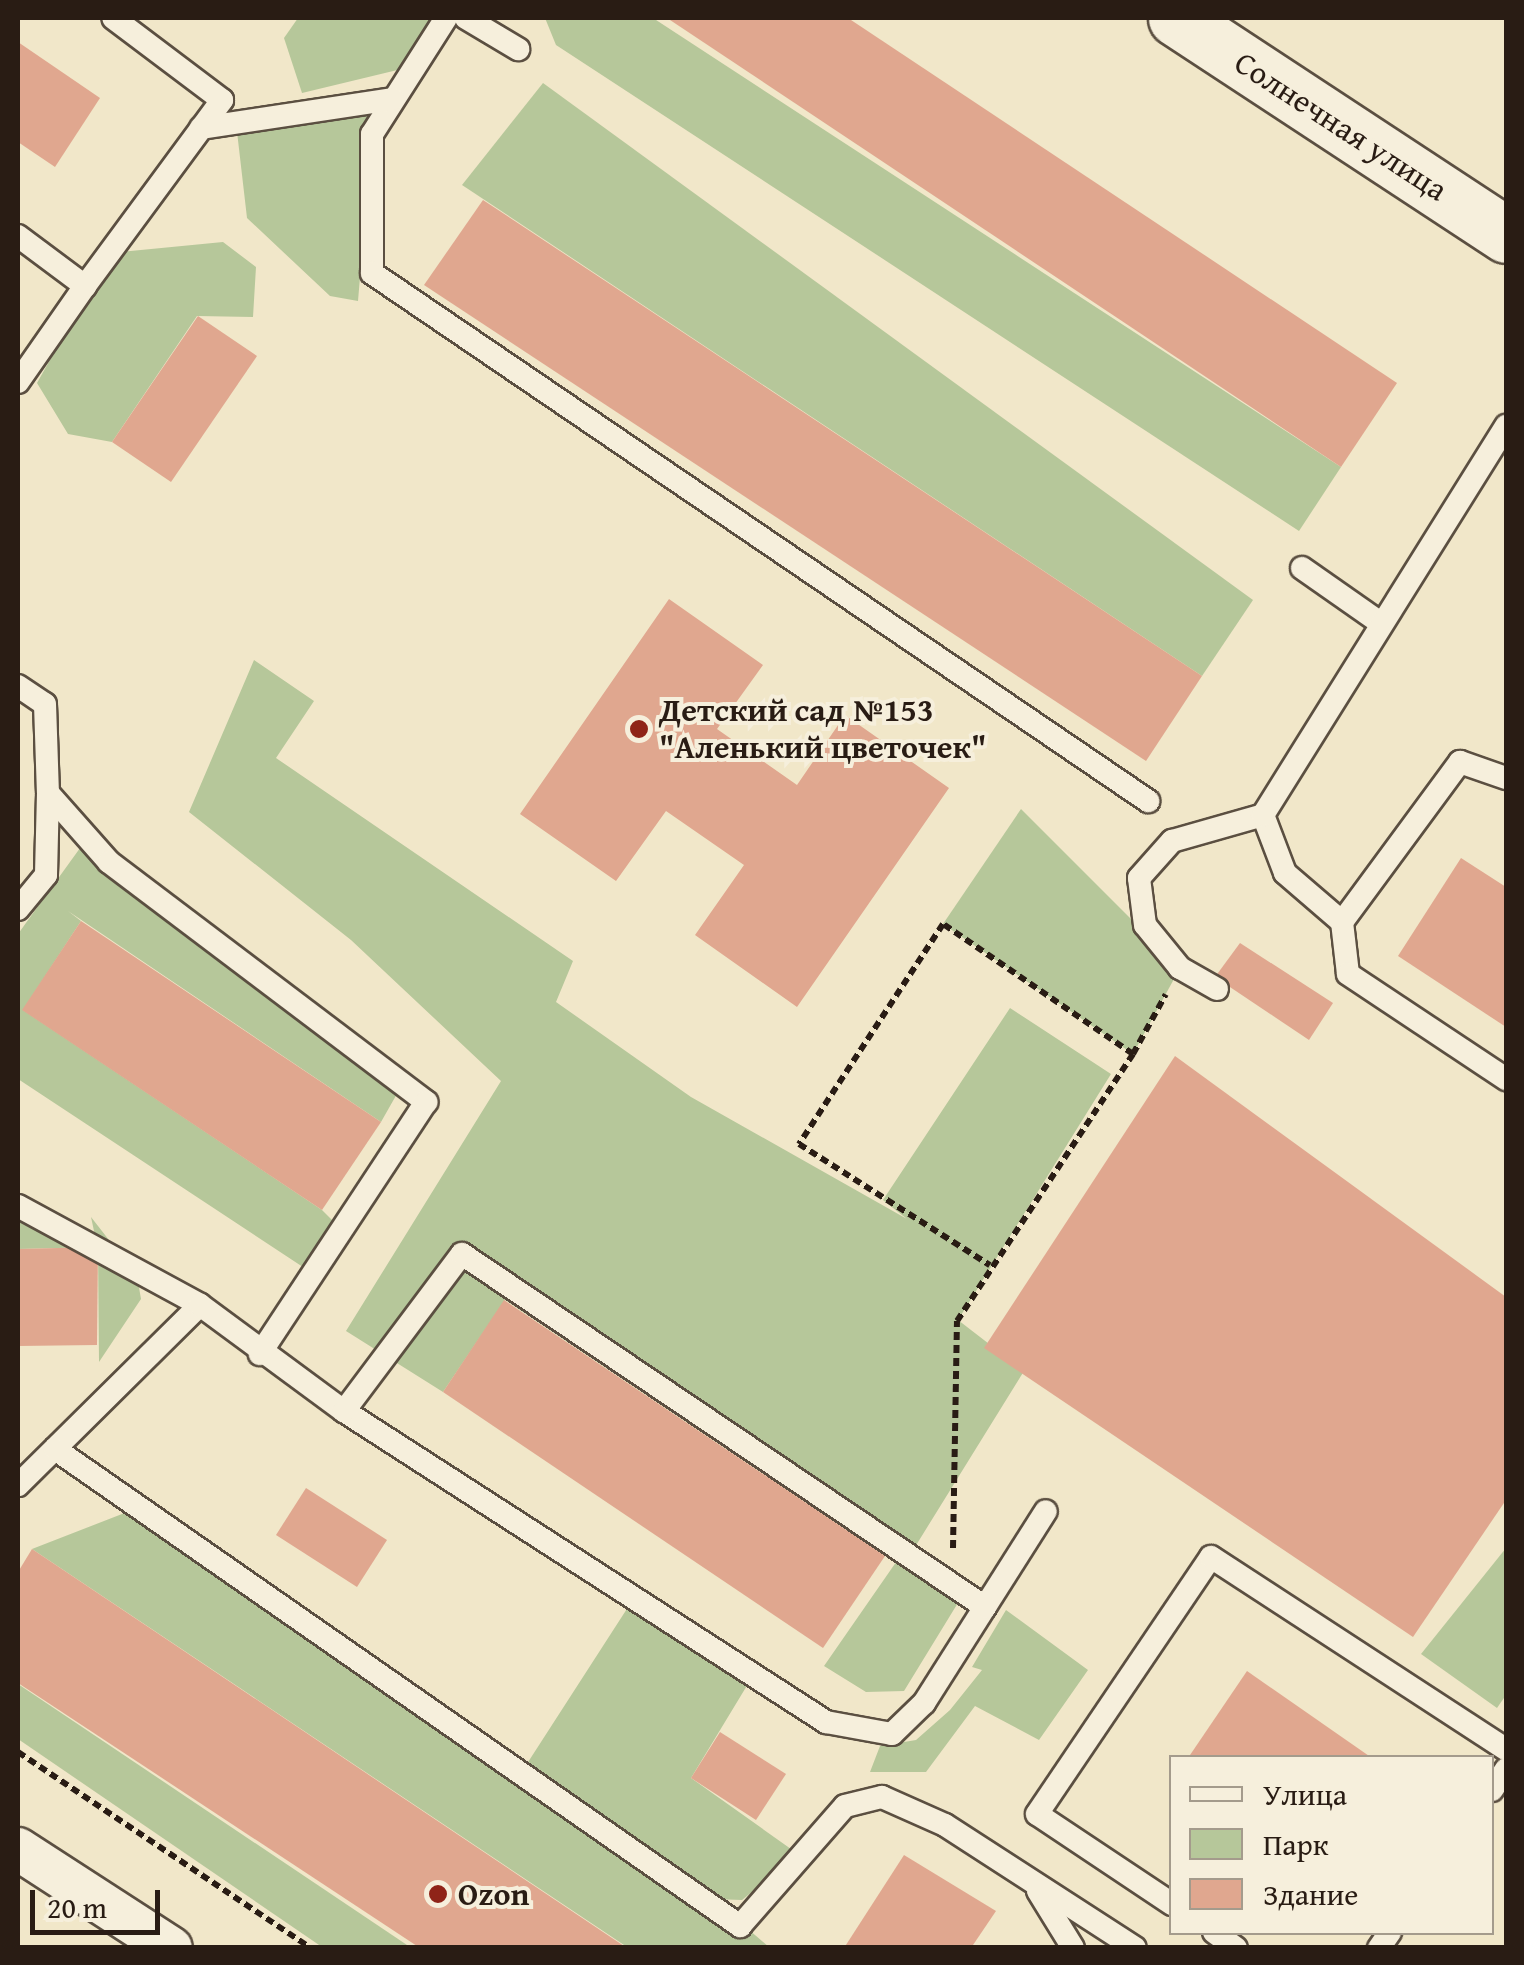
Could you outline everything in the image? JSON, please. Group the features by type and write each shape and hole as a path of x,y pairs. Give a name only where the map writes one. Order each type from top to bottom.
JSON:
{"main road":[{"name":"Солнечная улица","path":"1197,23 1506,234"}],"street":[{"path":"18,1849 171,1948"}],"lane":[{"path":"18,382 222,100 113,18"},
{"path":"446,18 372,134 372,273 1148,802"},
{"path":"466,18 518,49"},
{"path":"201,128 393,99"},
{"path":"18,236 85,286"},
{"path":"1217,990 1180,968 1145,925 1139,878 1172,841 1263,814 1506,426"},
{"path":"1302,568 1380,622"},
{"path":"18,686 45,704 48,793 46,875 18,909"},
{"path":"1342,922 1460,762 1506,778"},
{"path":"48,793 109,862 426,1102 260,1354"},
{"path":"1263,814 1285,873 1342,922 1348,974 1506,1079"},
{"path":"18,1206 200,1305 260,1354 344,1411 826,1722 892,1734 924,1703 1046,1511"},
{"path":"344,1411 462,1254 986,1607"},
{"path":"18,1485 200,1305"},
{"path":"54,1449 740,1926 845,1806 882,1797 1024,1873 1135,1948"},
{"path":"1169,1902 1037,1814 1211,1558 1506,1749"},
{"path":"1024,1873 1073,1948"}],"path":[{"path":"990,1265 799,1144 943,924 1133,1054"},
{"path":"952,1584 958,1320 990,1265 1133,1054 1180,968"},
{"path":"18,1752 311,1948"}],"green space":[{"path":"298,18 446,18 414,66 302,93 284,38"},
{"path":"545,18 653,18 1341,467 1299,531 556,45"},
{"path":"543,83 1253,600 1202,676 462,185"},
{"path":"393,99 372,134 358,301 330,296 247,218 236,123"},
{"path":"223,242 256,267 253,317 197,316 112,442 68,434 37,383 110,253"},
{"path":"254,660 314,701 276,758 573,961 556,1002 691,1097 907,1219 883,1200 1010,1008 1111,1074 958,1320 1024,1371 910,1555 964,1593 904,1691 866,1692 824,1666 901,1555 885,1556 505,1300 443,1392 346,1331 501,1081 351,940 189,812"},
{"path":"1021,809 1180,968 1133,1054 943,924"},
{"path":"88,837 402,1085 381,1122 68,911 81,921 23,1010 322,1210 340,1228 312,1273 18,1079 18,934"},
{"path":"18,1206 97,1245 91,1217 137,1276 141,1299 99,1362 98,1247 18,1249"},
{"path":"140,1507 521,1773 632,1601 751,1679 691,1778 798,1854 742,1900 713,1899 769,1947 627,1947 32,1549"},
{"path":"1506,1548 1506,1695 1497,1708 1421,1654"},
{"path":"1006,1610 1088,1670 1039,1740 975,1706 926,1772 870,1772 880,1746 916,1740 950,1710 982,1670 972,1667"},
{"path":"18,1684 410,1947 322,1947 18,1739"}],"building":[{"path":"667,18 848,18 1397,383 1341,467"},
{"path":"18,42 100,98 55,167 18,142"},
{"path":"483,200 1202,676 1146,761 424,285"},
{"path":"198,316 257,356 171,482 112,442"},
{"path":"669,599 763,665 717,729 797,785 845,715 949,788 797,1007 695,935 744,865 666,811 616,881 520,814"},
{"path":"1461,858 1506,887 1506,1027 1398,956"},
{"path":"81,921 381,1122 322,1210 22,1010"},
{"path":"1240,943 1333,1003 1309,1040 1215,977"},
{"path":"1175,1056 1506,1297 1506,1500 1413,1637 984,1348"},
{"path":"98,1247 97,1345 18,1346 18,1249"},
{"path":"504,1300 885,1556 823,1648 443,1392"},
{"path":"306,1488 387,1540 357,1587 276,1535"},
{"path":"32,1549 627,1948 420,1948 18,1683 18,1572"},
{"path":"1247,1671 1368,1755 1190,1755"},
{"path":"720,1732 786,1774 756,1820 691,1778"},
{"path":"904,1855 996,1911 971,1948 844,1948"}],"place":[{"name":"Детский сад №153 \"Аленький цветочек\"","path":"639,729"},
{"name":"Ozon","path":"438,1894"}]}
